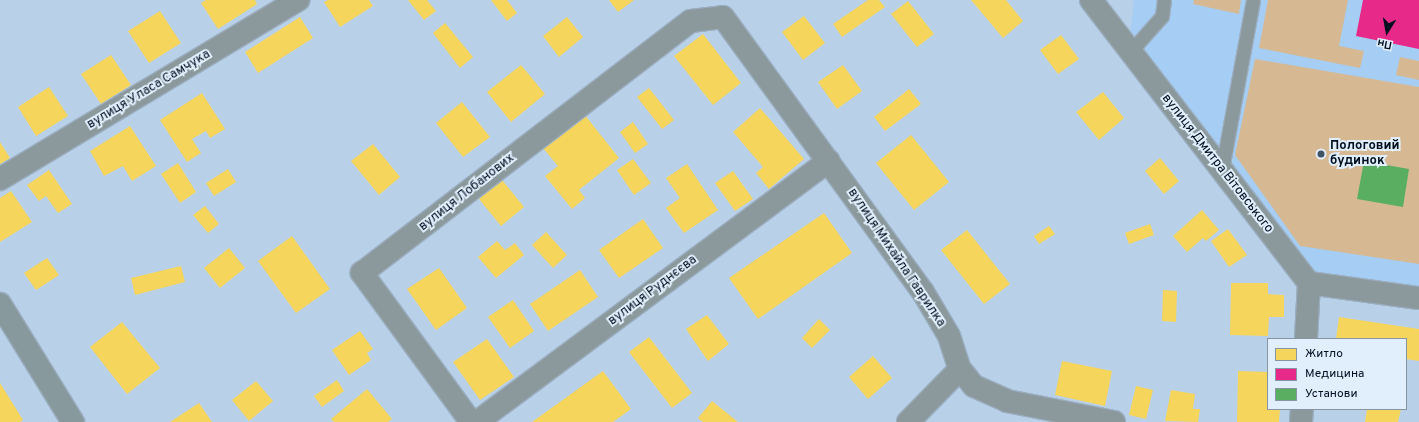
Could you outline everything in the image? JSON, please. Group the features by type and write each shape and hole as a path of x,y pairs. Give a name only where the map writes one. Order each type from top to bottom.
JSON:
{"street":[{"name":"вулиця Уласа Самчука","path":"0,179 298,0"},
{"name":"вулиця Дмитра Вітовського","path":"1091,0 1309,282"},
{"name":"вулиця Михайла Гаврилка","path":"723,17 923,292 949,336 960,369 974,386 1007,401 1114,422"},
{"name":"вулиця Лобанових","path":"471,422 362,274 691,21 723,17"},
{"name":"вулиця Руднєєва","path":"477,422 829,161"},
{"path":"1306,338 1309,282 1419,298"},
{"path":"0,304 74,422"},
{"path":"908,422 960,369"},
{"path":"1301,422 1302,410"}],"lane":[{"path":"1130,52 1162,16 1164,0"},
{"path":"1222,169 1254,0"}],"shaded area":[{"name":"Пологовий будинок","path":"1134,0 1419,0 1419,288 1314,275 1130,34"},
{"path":"1194,0 1241,0 1239,14 1193,4"},
{"path":"1268,0 1348,0 1339,46 1364,51 1360,68 1259,48"},
{"path":"1400,57 1419,61 1419,80 1396,75"},
{"path":"1255,59 1419,87 1419,264 1300,246 1235,155"}],"building: Житло":[{"path":"206,0 255,0 257,4 218,29 201,3"},
{"path":"328,0 369,0 373,6 340,27 324,2"},
{"path":"408,0 427,0 436,11 424,20"},
{"path":"491,0 507,0 517,13 507,21"},
{"path":"609,0 634,0 618,12"},
{"path":"868,0 879,0 885,7 842,37 833,24"},
{"path":"971,0 1006,0 1023,21 1003,38"},
{"path":"908,1 934,34 917,47 891,14"},
{"path":"160,11 181,43 149,63 128,31"},
{"path":"804,16 825,43 803,60 782,32"},
{"path":"300,17 313,38 258,73 245,52"},
{"path":"567,17 583,37 559,57 543,36"},
{"path":"445,23 473,57 460,68 433,33"},
{"path":"703,34 741,83 713,105 674,56"},
{"path":"1061,35 1079,59 1058,74 1040,50"},
{"path":"111,55 131,85 101,104 81,74"},
{"path":"521,65 545,94 511,122 487,92"},
{"path":"843,65 862,91 837,109 818,82"},
{"path":"49,87 68,116 36,136 18,107"},
{"path":"649,88 674,120 662,129 637,97"},
{"path":"909,89 921,104 885,131 874,117"},
{"path":"1103,92 1124,118 1099,140 1076,112"},
{"path":"202,93 225,129 210,138 206,131 192,139 201,153 187,162 160,120"},
{"path":"462,102 490,137 463,157 436,123"},
{"path":"760,108 804,159 769,189 756,173 763,167 733,132"},
{"path":"584,114 619,158 579,190 585,198 572,209 545,176 558,166 543,148"},
{"path":"633,122 648,144 635,153 620,132"},
{"path":"130,126 156,166 132,181 123,166 104,176 90,151"},
{"path":"911,135 949,182 914,210 876,163"},
{"path":"0,142 10,158 0,164"},
{"path":"373,144 400,177 379,195 351,161"},
{"path":"1160,158 1179,181 1164,194 1145,171"},
{"path":"633,159 651,183 634,195 617,170"},
{"path":"178,163 196,192 180,203 161,174"},
{"path":"687,164 718,210 684,233 666,208 680,198 666,178"},
{"path":"228,169 236,182 214,196 206,183"},
{"path":"49,170 72,204 58,213 46,196 39,201 27,185"},
{"path":"733,171 753,199 735,211 715,183"},
{"path":"502,180 524,207 501,226 479,199"},
{"path":"11,191 32,222 0,242 0,198"},
{"path":"205,206 219,224 208,233 193,215"},
{"path":"1202,210 1219,230 1206,241 1203,238 1187,252 1173,236"},
{"path":"824,213 852,253 758,319 729,278"},
{"path":"643,219 663,248 619,278 599,250"},
{"path":"1150,224 1154,235 1129,244 1125,233"},
{"path":"1049,226 1055,234 1039,244 1034,236"},
{"path":"1228,229 1247,255 1229,267 1211,241"},
{"path":"967,230 1010,284 984,304 941,250"},
{"path":"546,232 567,255 553,268 532,245"},
{"path":"292,236 330,289 296,313 258,261"},
{"path":"497,241 505,250 515,243 524,255 496,278 478,257"},
{"path":"229,248 245,268 220,288 204,268"},
{"path":"47,258 59,275 36,290 24,273"},
{"path":"181,266 185,282 135,295 131,278"},
{"path":"439,268 467,308 436,330 407,289"},
{"path":"580,270 598,297 548,331 530,304"},
{"path":"1231,283 1268,283 1268,294 1284,295 1284,317 1269,317 1268,336 1230,335"},
{"path":"1163,290 1177,291 1176,322 1162,321"},
{"path":"513,300 534,331 510,348 488,317"},
{"path":"707,315 729,344 708,361 686,329"},
{"path":"1339,317 1419,329 1419,361 1407,359 1407,338 1336,338"},
{"path":"819,319 830,330 812,348 802,338"},
{"path":"122,322 160,368 127,394 90,347"},
{"path":"360,331 373,349 367,353 371,360 349,375 332,350"},
{"path":"649,337 692,393 672,408 629,352"},
{"path":"487,339 514,377 480,400 453,362"},
{"path":"873,356 892,378 868,399 849,377"},
{"path":"1062,361 1112,371 1105,406 1055,395"},
{"path":"603,371 631,409 613,422 532,422"},
{"path":"1238,371 1267,372 1267,410 1280,410 1279,422 1237,422"},
{"path":"337,380 344,391 322,407 314,396"},
{"path":"256,381 273,401 249,421 232,400"},
{"path":"0,383 23,420 20,422 0,422"},
{"path":"1136,386 1153,390 1146,419 1129,415"},
{"path":"367,389 392,419 388,422 334,422 331,419"},
{"path":"1171,390 1195,394 1193,409 1200,409 1198,422 1165,421"},
{"path":"712,401 738,422 703,422 698,418"},
{"path":"199,403 212,422 170,422"},
{"path":"1367,410 1401,410 1398,422 1365,422"}],"building: Медицина":[{"path":"1363,0 1419,0 1419,49 1356,36"}],"building: Установи":[{"path":"1364,161 1409,169 1403,207 1357,199"}],"place":[{"name":"Пологовий будинок","path":"1321,154"}]}
